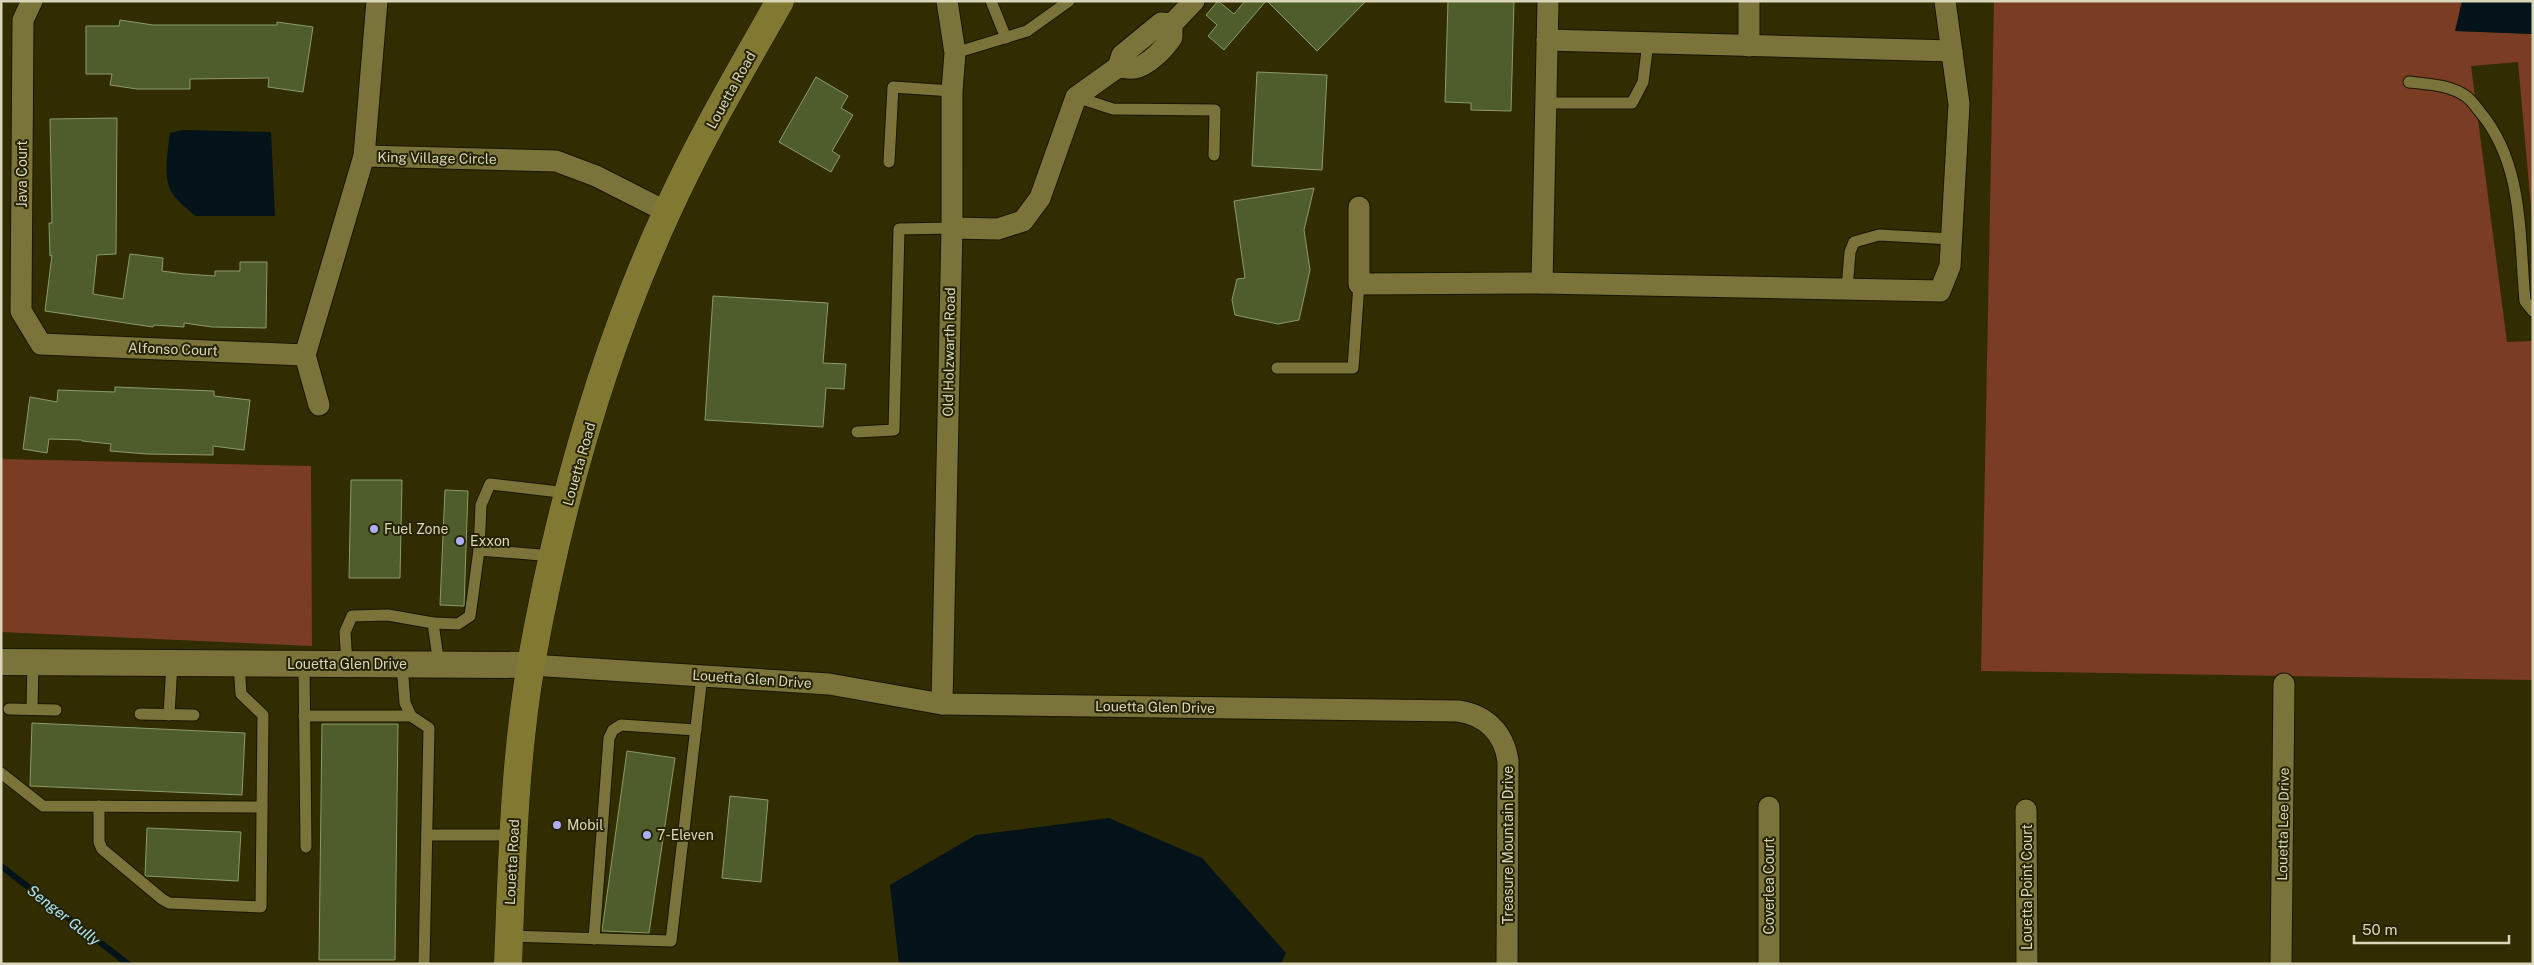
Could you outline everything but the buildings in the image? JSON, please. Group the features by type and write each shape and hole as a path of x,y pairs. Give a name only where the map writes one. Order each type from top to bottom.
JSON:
{"main road":[{"name":"Louetta Road","path":"508,964 516,777 531,665 570,493 612,348 667,212 732,86 780,1"}],"street":[{"name":"Java Court","path":"32,1 23,20 21,312 41,344"},
{"path":"364,156 377,1"},
{"name":"Old Holzwarth Road","path":"942,704 952,228 952,92 955,53 947,1"},
{"path":"952,228 998,229 1023,221 1040,198 1076,98 1118,66 1122,55 1161,24 1172,24 1194,1"},
{"path":"1542,283 1548,1"},
{"path":"1749,1 1749,46"},
{"path":"1359,207 1359,284 1542,283 1940,291 1950,266 1959,104 1945,1"},
{"path":"1547,40 1952,51"},
{"name":"King Village Circle","path":"305,355 364,156 556,161 596,176 667,212"},
{"name":"Alfonso Court","path":"41,344 305,355"},
{"path":"305,355 319,405"},
{"name":"Louetta Glen Drive","path":"1,662 531,665 829,684 942,704 1458,711 1472,713 1486,720 1495,729"},
{"name":"Louetta Lee Drive","path":"2281,964 2284,684"},
{"name":"Treasure Mountain Drive","path":"1495,729 1503,739 1508,761 1507,964"},
{"name":"Coverlea Court","path":"1769,808 1769,964"},
{"name":"Louetta Point Court","path":"2026,810 2027,964"}],"lane":[{"path":"991,1 1006,38"},
{"path":"955,53 1027,31 1069,1"},
{"path":"1546,103 1632,102 1643,82 1648,43"},
{"path":"2409,82 2453,89 2468,98 2491,125 2509,165 2516,188 2525,301 2533,311"},
{"path":"889,162 893,87 952,92"},
{"path":"1076,98 1113,110 1215,110 1214,155"},
{"path":"857,432 894,430 899,230 952,228"},
{"path":"1847,290 1850,252 1854,242 1879,236 1952,239"},
{"path":"1277,368 1353,368 1359,284"},
{"path":"348,664 345,632 352,616 388,615 433,623 458,624 470,616 479,550 481,505 490,484 570,493"},
{"path":"479,550 555,556"},
{"path":"433,623 439,665"},
{"path":"32,709 33,662"},
{"path":"169,715 172,663"},
{"path":"99,806 99,842 102,848 162,899 170,903 261,907 263,715 241,694 239,664"},
{"path":"304,664 306,847"},
{"path":"402,664 405,703 411,716 429,728 424,964"},
{"path":"509,936 671,941 702,676"},
{"path":"9,709 56,710"},
{"path":"140,714 194,715"},
{"path":"304,716 411,716"},
{"path":"594,939 609,738 613,730 621,726 696,730"},
{"path":"1,773 43,806 262,807"},
{"path":"427,835 513,835"}],"shaded area":[{"path":"1994,1 2462,1 2456,31 2533,34 2533,229 2518,62 2471,66 2507,342 2533,341 2533,680 1981,671"},
{"path":"2462,1 2533,1 2533,34 2455,31"},
{"path":"183,130 271,132 275,216 196,216 181,203 169,187 167,153 170,133"},
{"path":"1,459 311,466 312,646 1,632"},
{"path":"1109,818 1202,858 1286,953 1281,964 899,964 890,885 976,835"}],"waterway":[{"name":"Senger Gully","path":"1,866 128,964"}],"place":[{"name":"Fuel Zone","path":"374,529"},
{"name":"Exxon","path":"460,541"},
{"name":"Mobil","path":"557,825"},
{"name":"7-Eleven","path":"647,835"}]}
